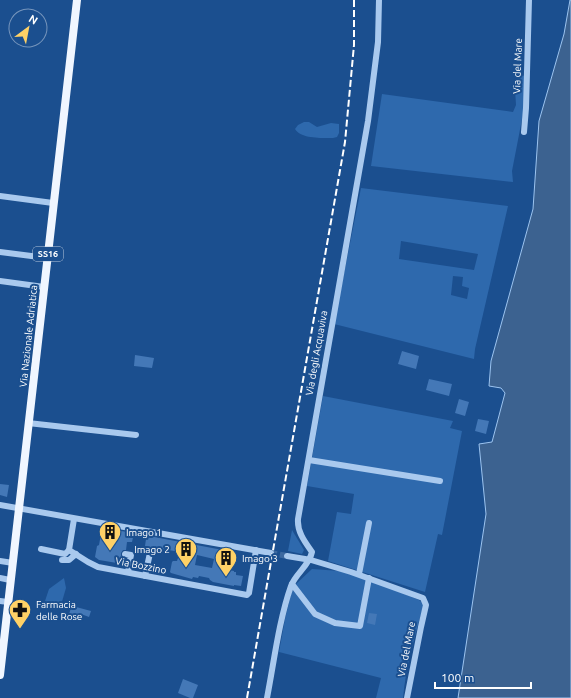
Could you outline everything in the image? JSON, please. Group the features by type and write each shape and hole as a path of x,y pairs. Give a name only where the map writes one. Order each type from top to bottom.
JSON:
{"main road":[{"name":"Via Nazionale Adriatica","path":"0,675 4,602 13,562 77,0"}],"street":[{"name":"Via degli Acquaviva","path":"311,560 312,552 301,536 297,527 309,460 313,425 368,121 378,42 379,0"},
{"name":"Via del Mare","path":"524,132 529,0"},
{"path":"0,196 53,203"},
{"path":"0,252 47,258"},
{"path":"0,281 44,287"},
{"path":"28,423 136,435"},
{"path":"309,460 440,481"},
{"path":"0,505 271,553"},
{"path":"41,549 65,554 69,550 74,518"},
{"path":"359,574 369,523"},
{"name":"Via Bozzino","path":"69,550 98,567 246,595 249,593 256,550"},
{"path":"145,576 150,553"},
{"path":"62,560 69,560 76,554"},
{"path":"125,554 131,555 128,572"},
{"path":"287,556 311,560 369,578 360,626 335,623 315,614 292,584"},
{"path":"267,698 285,604 292,584 311,560"},
{"path":"0,561 13,562"},
{"path":"0,578 10,580"},
{"name":"Via del Mare","path":"369,578 420,597 424,600 426,605 407,698"}],"shaded area":[{"path":"570,0 571,698 458,698 486,514 479,444 492,442 505,393 501,388 489,386 491,361 533,209 539,121 564,34"},
{"path":"518,75 526,76 523,114 512,171 513,182 371,166 382,94 513,112 516,105 515,89"},
{"path":"304,122 309,122 317,127 331,123 339,124 339,133 337,137 333,138 318,138 302,135 295,129 298,125"},
{"path":"361,188 508,206 474,359 334,324","holes":["401,241 478,254 474,270 399,259","453,276 463,277 462,286 469,288 467,299 451,295"]},
{"path":"323,396 453,421 450,428 462,431 442,535 438,534 425,592 328,561 337,512 351,514 354,494 307,486"},
{"path":"292,530 304,550 302,554 288,551"},
{"path":"312,569 340,571 369,579 419,600 424,604 414,639 404,686 403,698 376,698 381,678 279,652 292,590 296,591 296,584"},
{"path":"64,578 66,588 61,605 45,601 49,589"}],"building":[{"path":"402,351 419,356 416,369 398,364"},
{"path":"135,355 154,358 152,368 134,366"},
{"path":"429,379 452,384 449,396 426,390"},
{"path":"459,399 469,402 465,416 455,413"},
{"path":"478,419 489,421 486,434 475,431"},
{"path":"0,484 9,485 7,497 0,495"},
{"path":"102,528 134,533 132,542 127,542 126,550 123,550 121,553 121,556 124,558 123,563 117,561 117,563 99,560 95,557"},
{"path":"149,536 228,551 224,569 234,571 236,572 236,575 243,576 241,586 213,582 209,578 199,576 198,578 193,577 192,579 171,573 172,562 177,561 180,552 145,546 146,539 148,540","holes":["197,555 214,559 212,568 195,565"]},
{"path":"76,607 91,611 89,617 81,614 80,619 68,617 71,608 75,609"},
{"path":"369,613 377,614 375,625 367,623"},
{"path":"183,679 198,685 193,698 178,693"}],"tunnel":[{"path":"271,553 287,556"}],"railway":[{"path":"247,698 345,142 354,45 354,0"}],"place":[{"name":"Imago 1","path":"110,552"},
{"name":"Imago 2","path":"186,568"},
{"name":"Imago 3","path":"226,578"},
{"name":"Farmacia delle Rose","path":"20,630"}]}
